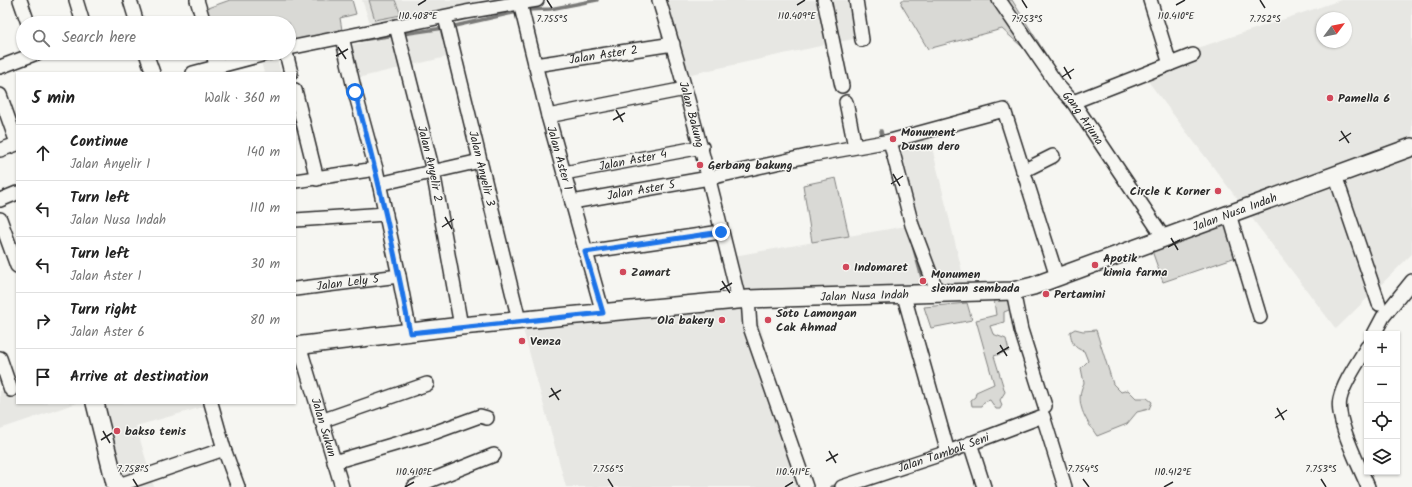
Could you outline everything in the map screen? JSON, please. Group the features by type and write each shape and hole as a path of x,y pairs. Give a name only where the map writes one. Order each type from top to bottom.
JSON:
{"main road":[{"name":"Jalan Nusa Indah","path":"297,346 462,326 744,300 904,296 1013,291 1164,238 1412,147"},
{"path":"96,404 116,486"}],"street":[{"path":"20,0 26,16"},
{"path":"76,0 81,16"},
{"path":"130,0 131,16"},
{"path":"197,0 202,16"},
{"path":"296,47 342,37 397,31 446,22 481,5 521,7 537,0"},
{"name":"Jalan Bakung","path":"659,0 702,147 721,232 744,300 750,327 806,487"},
{"path":"824,0 842,86"},
{"path":"856,0 862,40"},
{"name":"Gang Arjuna","path":"999,0 1059,87 1073,102 1164,238"},
{"path":"1150,0 1170,64"},
{"name":"Jalan Aster 1","path":"521,7 548,116 603,313"},
{"name":"Jalan Anyelir 3","path":"446,22 517,312 516,321"},
{"name":"Jalan Anyelir 2","path":"397,31 433,171 462,326"},
{"path":"342,37 376,169 410,333"},
{"name":"Jalan Aster 2","path":"535,65 673,44"},
{"path":"1073,102 1193,55"},
{"path":"0,67 18,60"},
{"path":"148,60 153,72"},
{"path":"215,60 216,66"},
{"path":"199,72 240,60"},
{"path":"288,60 291,72"},
{"path":"548,116 685,89"},
{"path":"296,94 317,178"},
{"path":"0,95 16,141"},
{"path":"846,102 855,147"},
{"name":"Jalan Aster 5","path":"572,202 709,178 890,141 1004,110 1023,171"},
{"path":"890,141 912,225 938,294"},
{"path":"0,150 16,144"},
{"name":"Jalan Aster 4","path":"564,173 702,147"},
{"path":"1053,156 1023,171 1057,276"},
{"path":"379,184 480,161"},
{"path":"296,181 376,169"},
{"path":"1335,175 1379,304"},
{"path":"0,200 16,193"},
{"path":"296,220 386,214"},
{"path":"1229,214 1260,317"},
{"path":"0,219 16,263"},
{"path":"585,252 721,232"},
{"name":"Jalan Lely 5","path":"296,289 399,276"},
{"path":"1376,331 1383,317 1412,281"},
{"path":"1013,291 1021,330 1065,487"},
{"path":"904,296 948,452"},
{"name":"Jalan Sukun","path":"297,346 342,487"},
{"path":"1364,352 1351,374 1339,401 1345,433 1368,487"},
{"path":"0,358 9,389"},
{"path":"321,421 427,384"},
{"path":"211,404 224,449 238,487"},
{"name":"Jalan Tambak Seni","path":"842,487 948,452 1044,411"},
{"path":"334,462 436,432 480,416 486,418"},
{"path":"970,443 984,487"},
{"path":"116,486 224,449"},
{"path":"414,487 494,455"}],"shaded area":[{"path":"230,0 352,0 356,14 340,18 342,30 296,40 296,16 204,16 202,10"},
{"path":"362,0 478,0 479,3 370,23"},
{"path":"369,0 395,0 401,15 375,20"},
{"path":"664,0 856,0 862,37 682,76"},
{"path":"902,0 1012,0 1065,85 1002,29 928,49 901,4"},
{"path":"1341,0 1412,0 1412,254 1336,329 1138,68"},
{"path":"447,27 455,55 353,79 345,46"},
{"path":"278,60 281,72 264,72 261,62"},
{"path":"928,131 962,271 979,294 938,300 753,302 808,487 566,487 521,322 740,296 728,257 912,225 892,139"},
{"path":"836,178 849,236 812,242 803,185"},
{"path":"1227,221 1239,256 1163,282 1151,248"},
{"path":"1014,298 1014,308 1004,312 1004,322 990,326 993,334 1006,339 1009,351 994,356 1005,392 1000,400 1002,405 1000,409 996,409 990,400 984,402 981,406 972,406 971,400 975,397 976,392 994,384 976,320 996,315 994,301"},
{"path":"967,303 972,320 931,328 924,307"},
{"path":"1075,329 1083,331 1096,330 1113,384 1121,392 1128,390 1136,398 1147,398 1152,402 1149,409 1137,412 1127,424 1097,436 1088,423 1082,410 1080,397 1084,383 1081,368 1088,361 1084,351 1077,348 1072,342 1070,332"},
{"path":"0,391 16,392 16,404 74,404 0,429"},
{"path":"94,404 210,404 136,426 154,487 118,487"}],"waterway":[{"path":"450,27 526,10 550,9 597,0"},
{"path":"361,40 444,28"},
{"path":"881,131 883,140"},
{"path":"912,242 923,281 930,282"},
{"path":"936,283 952,285"},
{"path":"832,487 839,485"}],"place":[{"name":"Pamella 6","path":"1330,98"},
{"name":"Monument Dusun dero","path":"893,139"},
{"name":"Gerbang bakung","path":"700,165"},
{"name":"Circle K Korner","path":"1218,191"},
{"name":"Apotik kimia farma","path":"1095,265"},
{"name":"Indomaret","path":"846,267"},
{"name":"Zamart","path":"623,272"},
{"name":"Monumen sleman sembada","path":"923,281"},
{"name":"Pertamini","path":"1046,294"},
{"name":"Ola bakery","path":"722,320"},
{"name":"Soto Lamongan Cak Ahmad","path":"768,320"},
{"name":"Venza","path":"522,341"},
{"name":"bakso tenis","path":"117,431"}],"route":[{"path":"355,92 376,169 410,333 462,326 603,313 585,252 721,232"}]}
